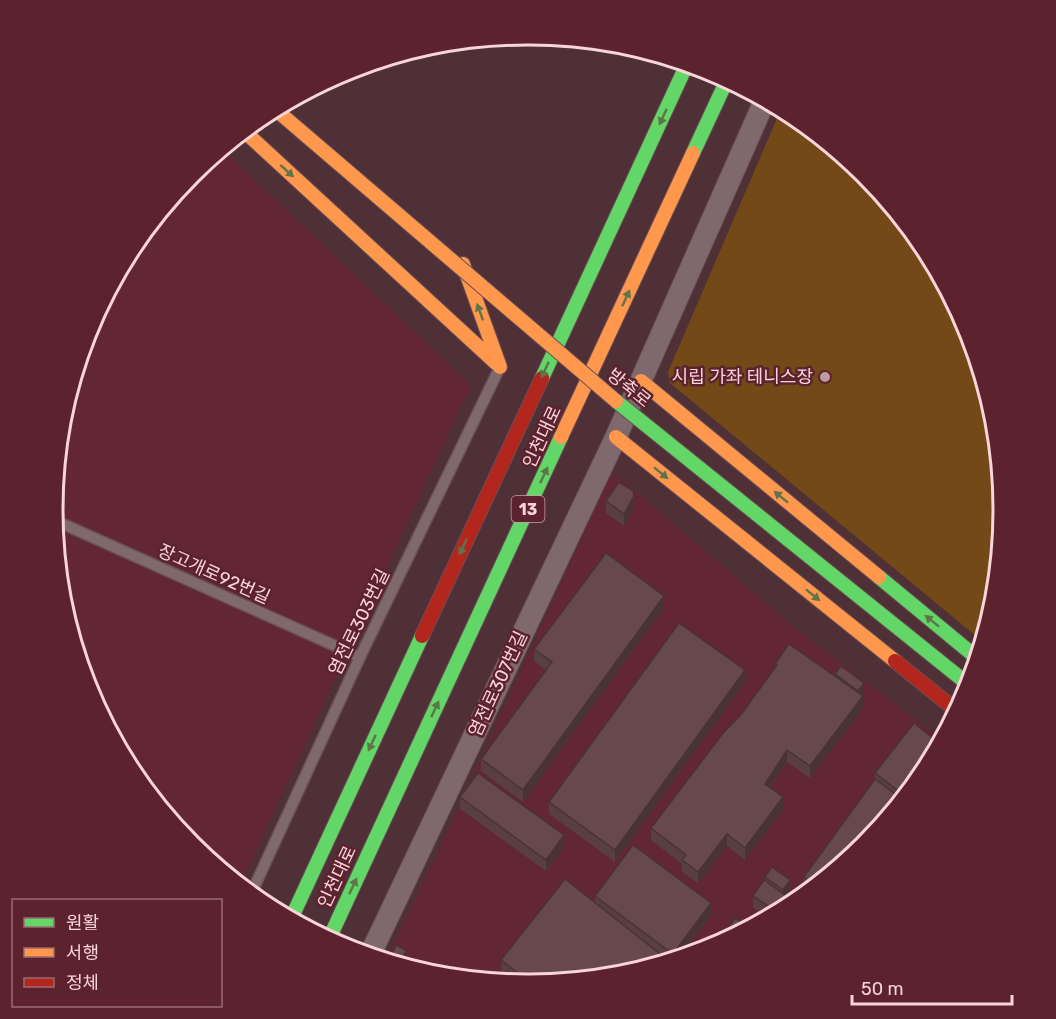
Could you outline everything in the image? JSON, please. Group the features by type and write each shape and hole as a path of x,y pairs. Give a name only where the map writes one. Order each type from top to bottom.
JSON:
{"main road":[{"name":"인천대로","path":"295,911 683,72"},
{"name":"인천대로","path":"332,930 724,89"},
{"path":"293,109 459,253 500,367"},
{"name":"방축로","path":"282,115 571,364 960,678"},
{"path":"251,137 500,367"},
{"path":"641,381 970,652"},
{"path":"616,436 949,705"}],"street":[{"name":"염전로307번길","path":"374,947 616,436 762,108"}],"lane":[{"name":"염전로303번길","path":"255,885 360,657 500,367"},
{"name":"장고개로92번길","path":"63,524 360,657"}],"shaded area":[{"name":"시립 가좌 테니스장","path":"777,118 834,160 877,203 897,227 945,304 968,360 977,389 989,449 993,510 989,570 975,635 670,383 668,372"},
{"path":"228,155 471,385 244,877 222,859 179,816 142,768 111,715 99,687 79,630 72,600 64,540 63,510 67,449 79,389 111,304 159,227 200,181"},
{"path":"618,476 795,628 934,734 897,792 877,816 834,859 786,896 706,939 619,965 558,973 528,974 467,970 437,965 390,952 457,812 609,478"}],"building":[{"path":"619,482 633,491 634,496 624,514 606,501"},
{"path":"606,553 664,596 523,790 481,759 552,662 534,649"},
{"path":"679,623 745,670 615,850 549,802"},
{"path":"789,644 863,696 810,766 787,750 765,784 783,797 745,848 727,834 698,872 682,860 686,855 651,828 724,732 740,716 777,665 775,664"},
{"path":"841,666 864,683 858,691 835,674"},
{"path":"914,723 932,738 898,791 875,773"},
{"path":"478,773 564,835 546,860 460,797"},
{"path":"875,779 895,794 834,859 808,880 804,877"},
{"path":"633,845 711,903 677,949 669,951 595,896"},
{"path":"772,867 790,880 783,890 765,877"},
{"path":"565,879 660,954 619,965 558,973 519,974 501,960"},
{"path":"764,880 785,895 769,907 753,896"},
{"path":"735,918 741,922 733,926 728,929"},
{"path":"396,945 406,950 403,957 392,953"}],"traffic: fast":[{"path":"542,378 683,72"},
{"path":"693,153 723,88"},
{"path":"616,401 960,678"},
{"path":"333,931 561,437"},
{"path":"879,577 970,652"},
{"path":"295,911 422,636"}],"traffic: slow":[{"path":"282,115 616,401"},
{"path":"251,137 496,363"},
{"path":"561,437 693,153"},
{"path":"463,264 500,367"},
{"path":"641,381 879,577"},
{"path":"616,437 895,661"}],"traffic: jam":[{"path":"422,636 542,378"},
{"path":"895,661 949,705"}],"place":[{"name":"시립 가좌 테니스장","path":"825,377"}]}
